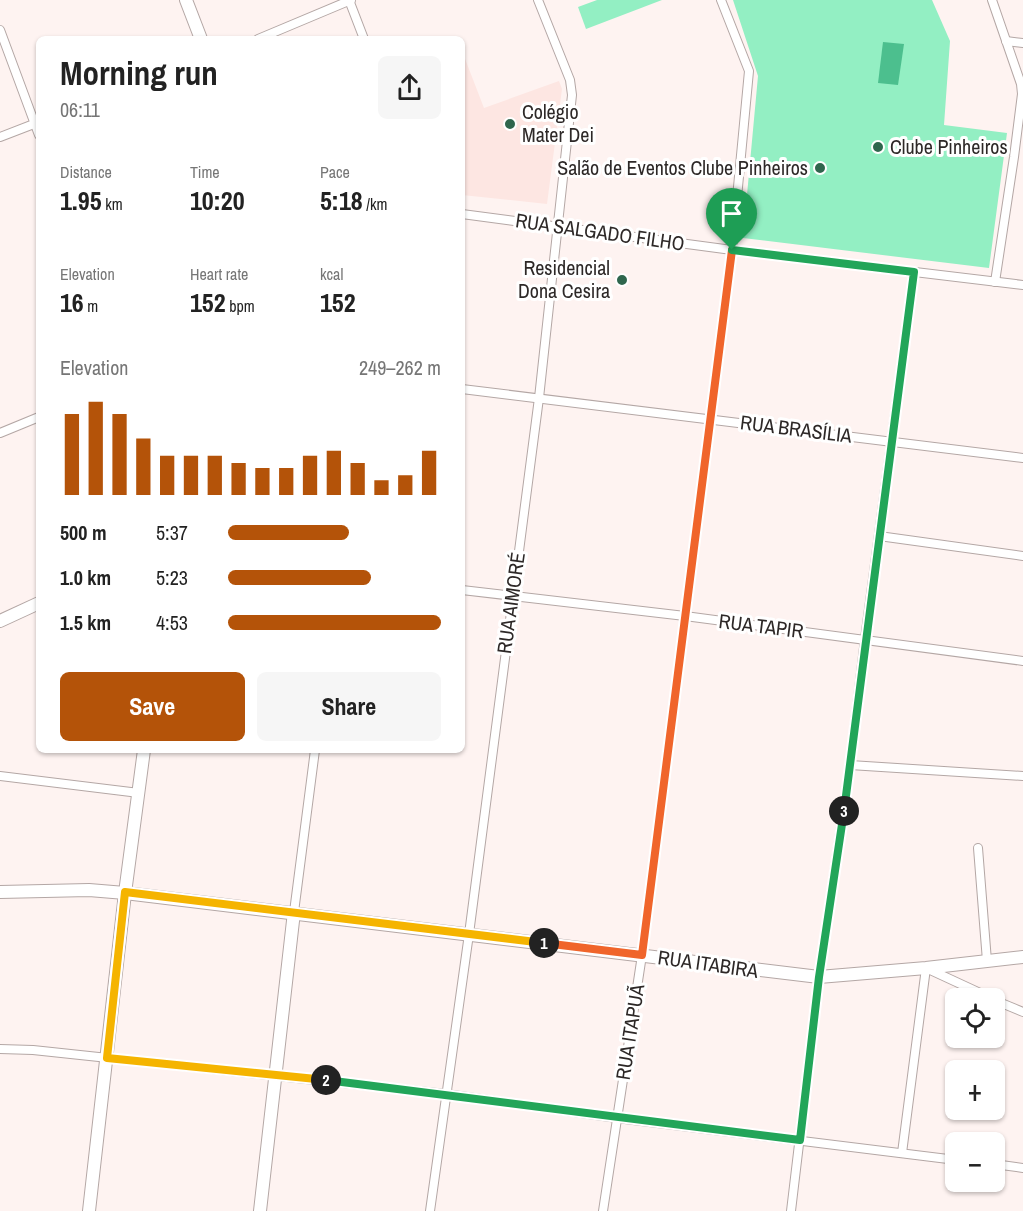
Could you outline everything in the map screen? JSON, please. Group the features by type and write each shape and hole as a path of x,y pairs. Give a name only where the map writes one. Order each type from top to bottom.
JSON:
{"street":[{"path":"186,0 200,36"},
{"path":"265,36 350,0 363,36"},
{"name":"RUA AIMORÉ","path":"430,1211 469,934 539,398 572,95 570,80 538,0"},
{"name":"RUA ITAPUÃ","path":"603,1211 642,955 732,250 749,71 721,0"},
{"path":"992,0 1021,84 1019,158 995,282"},
{"path":"0,30 36,120"},
{"path":"1006,41 1023,43"},
{"path":"0,137 36,123"},
{"name":"RUA SALGADO FILHO","path":"465,214 732,250 1023,285"},
{"path":"791,1211 819,977 850,765 914,272"},
{"name":"RUA BRASÍLIA","path":"465,389 1023,458"},
{"path":"0,433 36,418"},
{"path":"879,536 1023,556"},
{"name":"RUA TAPIR","path":"465,590 685,616 1023,661"},
{"path":"0,621 36,604"},
{"path":"89,1211 125,892 144,753"},
{"path":"260,1211 315,753"},
{"path":"850,765 1023,776"},
{"path":"0,776 140,794"},
{"path":"978,849 987,960"},
{"name":"RUA ITABIRA","path":"0,891 125,892 819,977 1023,957"},
{"path":"902,1153 926,968 970,988"},
{"path":"1005,1004 1023,1012"},
{"path":"0,1049 33,1050 447,1094 616,1118 945,1159"},
{"path":"1005,1166 1023,1168"}],"shaded area":[{"path":"597,0 662,0 586,29 578,7"},
{"name":"Clube Pinheiros","path":"733,0 932,0 950,41 944,125 1007,133 989,268 743,238 758,76"},
{"path":"883,42 904,44 898,85 878,83"},
{"name":"Colégio Mater Dei","path":"465,59 484,108 559,81 562,89 547,204 465,195"}],"place":[{"name":"Colégio Mater Dei","path":"510,124"},
{"name":"Clube Pinheiros","path":"878,147"},
{"name":"Salão de Eventos Clube Pinheiros","path":"820,168"},
{"name":"Residencial Dona Cesira","path":"622,280"}],"route":[{"path":"732,250 914,272 850,765 819,977 800,1140 616,1118 447,1094 107,1058 125,892 642,955 732,250"}]}
